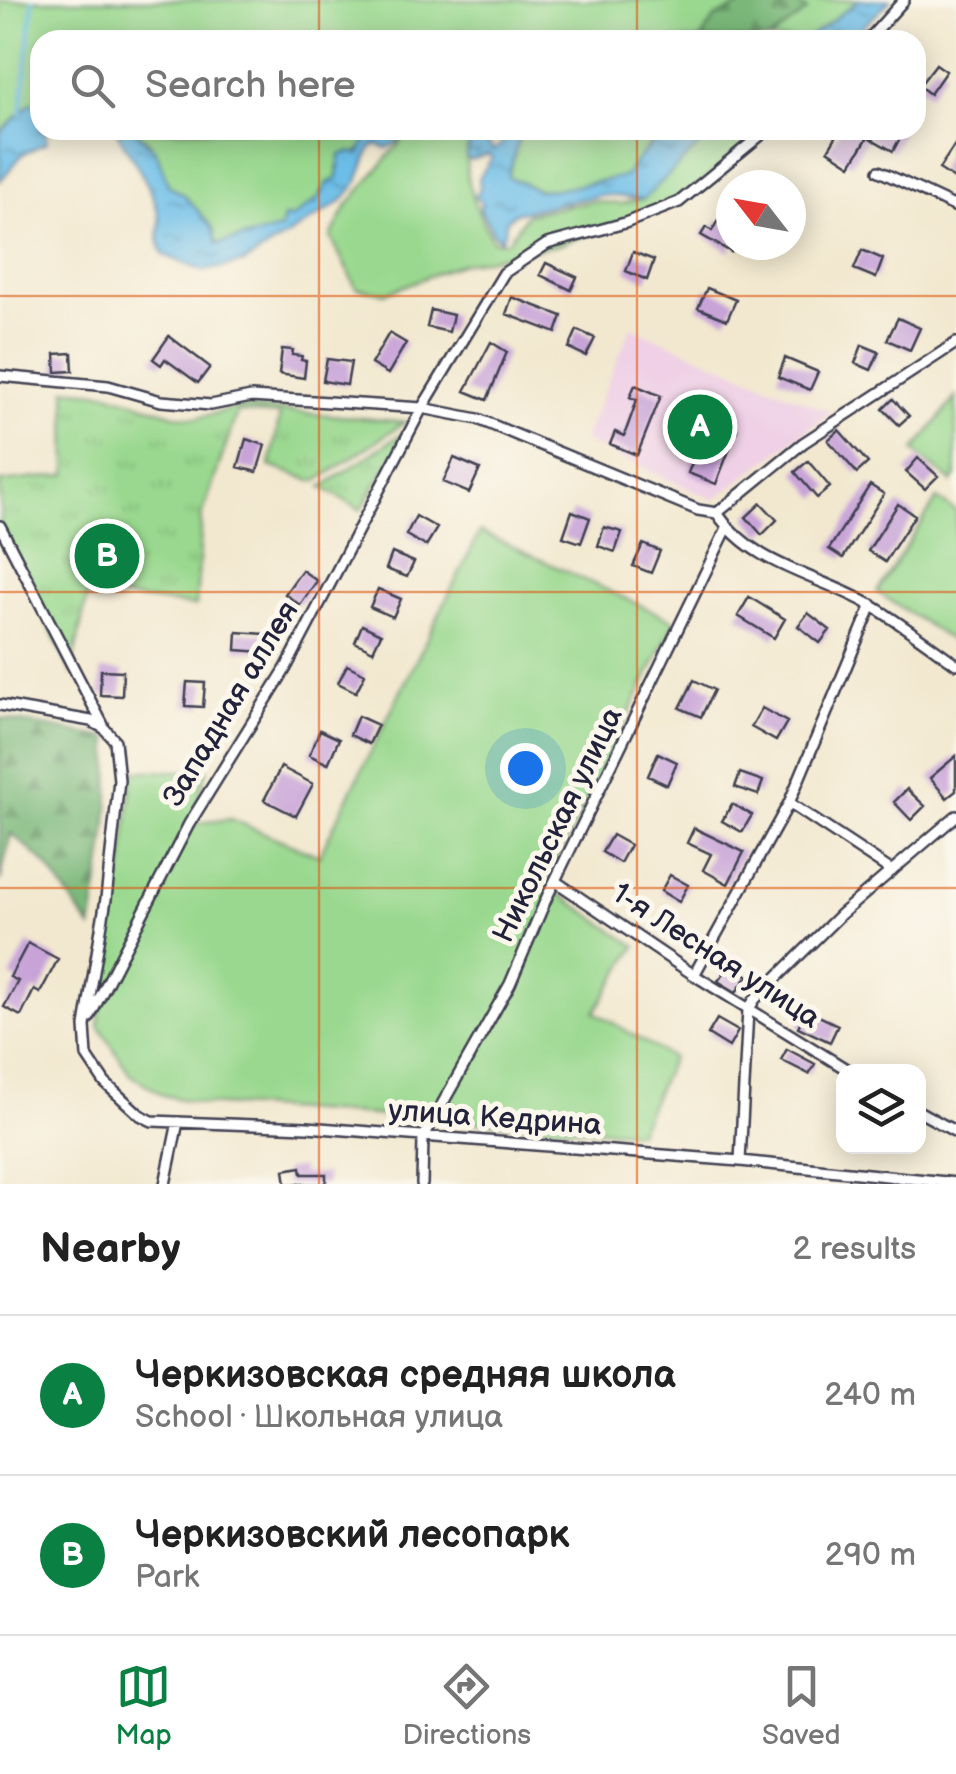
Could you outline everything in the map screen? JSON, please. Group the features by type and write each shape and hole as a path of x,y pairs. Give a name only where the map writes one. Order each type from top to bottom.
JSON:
{"street":[{"path":"877,30 904,0"},
{"name":"Западная аллея","path":"84,1026 190,824 286,668 422,408 504,273 547,244 625,223 679,202 754,140"},
{"path":"879,171 956,207"},
{"path":"0,376 108,386 161,401 211,406 251,397 422,408 478,419 698,510 718,512 803,442 956,343"},
{"path":"718,512 728,528 756,552 872,605 956,664"},
{"path":"0,526 114,741 119,780 106,899 84,1026"},
{"name":"Никольская улица","path":"423,1138 510,984 555,881 728,528"},
{"path":"694,976 789,804 872,605"},
{"path":"0,705 91,720 104,728"},
{"path":"789,804 892,871"},
{"path":"740,1161 748,1010 840,914 956,816"},
{"name":"1-я Лесная улица","path":"555,881 694,976 838,1064"},
{"name":"улица Кедрина","path":"84,1026 87,1056 119,1097 152,1121 307,1127 740,1161 956,1183"},
{"path":"926,1115 956,1132"},
{"path":"165,1184 178,1122"},
{"path":"422,1184 423,1138"}],"shaded area":[{"path":"631,327 831,412 714,500 583,441"}],"green space":[{"path":"0,0 859,0 820,30 30,30 30,104 0,133"},
{"path":"750,1 799,3 807,11 782,30 707,30 715,18"},
{"path":"146,140 366,140 354,156 337,166 339,178 328,183 318,199 292,218 284,217 282,229 216,244 185,196 168,185"},
{"path":"402,140 470,140 467,173 479,214 493,241 507,242 527,214 594,201 619,204 643,199 705,140 750,140 679,202 558,245 460,264 386,293 356,288 331,237 347,206"},
{"path":"518,140 657,140 651,142 626,176 538,190 508,177"},
{"path":"66,389 108,393 196,418 241,407 405,422 312,481 270,466 280,415 237,412 202,516 196,606 88,593 71,672 0,525 0,482 67,475"},
{"path":"956,397 956,476 952,482 914,451"},
{"path":"409,429 361,510 322,487"},
{"path":"937,499 956,511 956,644 877,592"},
{"path":"480,532 675,621 545,884 636,946 595,1012 672,1058 638,1132 203,1104 163,1095 130,1074 99,1026 103,966 123,865 133,771 207,771 190,824 231,819 319,856"},
{"path":"0,718 108,738 108,810 91,928 46,864 11,833 0,882"}],"water":[{"path":"859,0 891,0 860,30 820,30"},
{"path":"30,104 30,140 47,142 23,154 0,181 0,133"},
{"path":"122,140 144,140 156,151 168,185 185,196 213,228 217,244 281,229 284,217 292,218 338,178 340,155 360,154 365,140 400,140 387,148 376,144 370,149 358,181 342,201 244,263 203,271 164,255 159,242 159,217 141,172"},
{"path":"470,140 490,140 493,150 503,140 518,140 508,177 538,190 561,189 626,176 643,153 661,140 705,140 644,199 602,195 515,213 507,220 502,240 495,236 480,209 482,203 475,196 480,189 479,178 492,158 488,154 471,160 466,157"}],"building":[{"path":"936,64 946,71 930,94 926,91 926,77"},
{"path":"834,140 866,140 851,165 828,150"},
{"path":"873,140 899,140 893,151"},
{"path":"956,143 956,180 939,169"},
{"path":"716,224 716,244 701,235 706,227 712,231"},
{"path":"862,250 883,259 876,278 854,269"},
{"path":"633,252 654,260 647,280 626,271"},
{"path":"546,263 577,277 571,290 540,275"},
{"path":"707,288 736,300 727,320 698,308"},
{"path":"512,297 562,316 556,333 506,314"},
{"path":"431,310 453,315 449,332 427,327"},
{"path":"898,318 920,328 910,350 887,340"},
{"path":"577,330 595,338 586,356 569,348"},
{"path":"389,333 406,343 388,374 371,364"},
{"path":"169,336 210,367 198,383 165,359 161,365 153,359"},
{"path":"491,342 507,352 487,400 465,391"},
{"path":"862,345 879,352 871,370 855,363"},
{"path":"282,349 293,350 292,355 302,356 301,360 306,361 304,378 279,374"},
{"path":"72,353 73,371 56,372 55,354"},
{"path":"785,358 818,372 810,390 778,377"},
{"path":"327,359 351,362 347,385 323,381"},
{"path":"635,385 661,396 637,455 610,444 615,432 624,436 637,400 630,397"},
{"path":"893,399 909,416 899,425 883,409"},
{"path":"709,419 737,430 716,484 688,473 694,457 703,461 712,438 702,435"},
{"path":"839,430 868,463 857,473 828,440"},
{"path":"246,439 265,445 257,472 238,467"},
{"path":"454,458 480,469 469,493 443,482"},
{"path":"918,458 938,476 925,489 906,472"},
{"path":"808,461 830,487 817,498 795,472"},
{"path":"870,485 884,494 843,558 829,549"},
{"path":"761,503 777,520 762,535 746,517"},
{"path":"898,504 915,515 885,562 868,551"},
{"path":"572,511 590,518 581,543 563,537"},
{"path":"416,516 437,528 426,546 406,535"},
{"path":"604,527 622,532 615,552 598,546"},
{"path":"643,544 660,551 651,573 633,566"},
{"path":"392,553 414,562 407,577 386,569"},
{"path":"302,570 317,581 300,605 285,594"},
{"path":"378,589 401,599 393,617 370,607"},
{"path":"749,597 785,619 774,638 738,616"},
{"path":"808,613 830,630 820,643 798,626"},
{"path":"362,625 381,634 373,651 355,642"},
{"path":"237,632 265,634 263,652 236,650"},
{"path":"347,665 365,674 356,692 338,683"},
{"path":"101,670 123,671 122,696 100,695"},
{"path":"694,680 714,690 701,717 680,708"},
{"path":"187,682 205,683 203,707 185,706"},
{"path":"762,708 787,722 776,741 751,727"},
{"path":"358,716 378,725 369,744 350,735"},
{"path":"320,730 339,739 328,764 309,755"},
{"path":"658,753 677,762 667,785 648,776"},
{"path":"956,756 956,791 947,798 930,778"},
{"path":"281,767 313,784 296,816 264,800"},
{"path":"740,773 763,781 758,795 735,787"},
{"path":"907,789 925,806 911,820 894,802"},
{"path":"732,804 752,815 742,832 722,821"},
{"path":"694,828 744,852 728,884 703,870 711,854 687,843"},
{"path":"612,835 630,845 620,863 602,852"},
{"path":"670,875 688,885 679,902 661,891"},
{"path":"28,943 58,959 40,993 34,990 21,1016 4,1007 18,981 10,977"},
{"path":"732,963 748,976 736,992 718,981"},
{"path":"806,1010 838,1025 830,1042 798,1027"},
{"path":"717,1019 738,1031 729,1047 708,1034"},
{"path":"787,1049 815,1064 809,1074 781,1060"},
{"path":"301,1167 302,1174 326,1174 326,1184 286,1184 284,1170"}],"waterway":[{"path":"21,115 33,0"}],"place":[{"name":"Черкизовская средняя школа","path":"700,427"},
{"name":"Черкизовский лесопарк","path":"107,556"}]}
